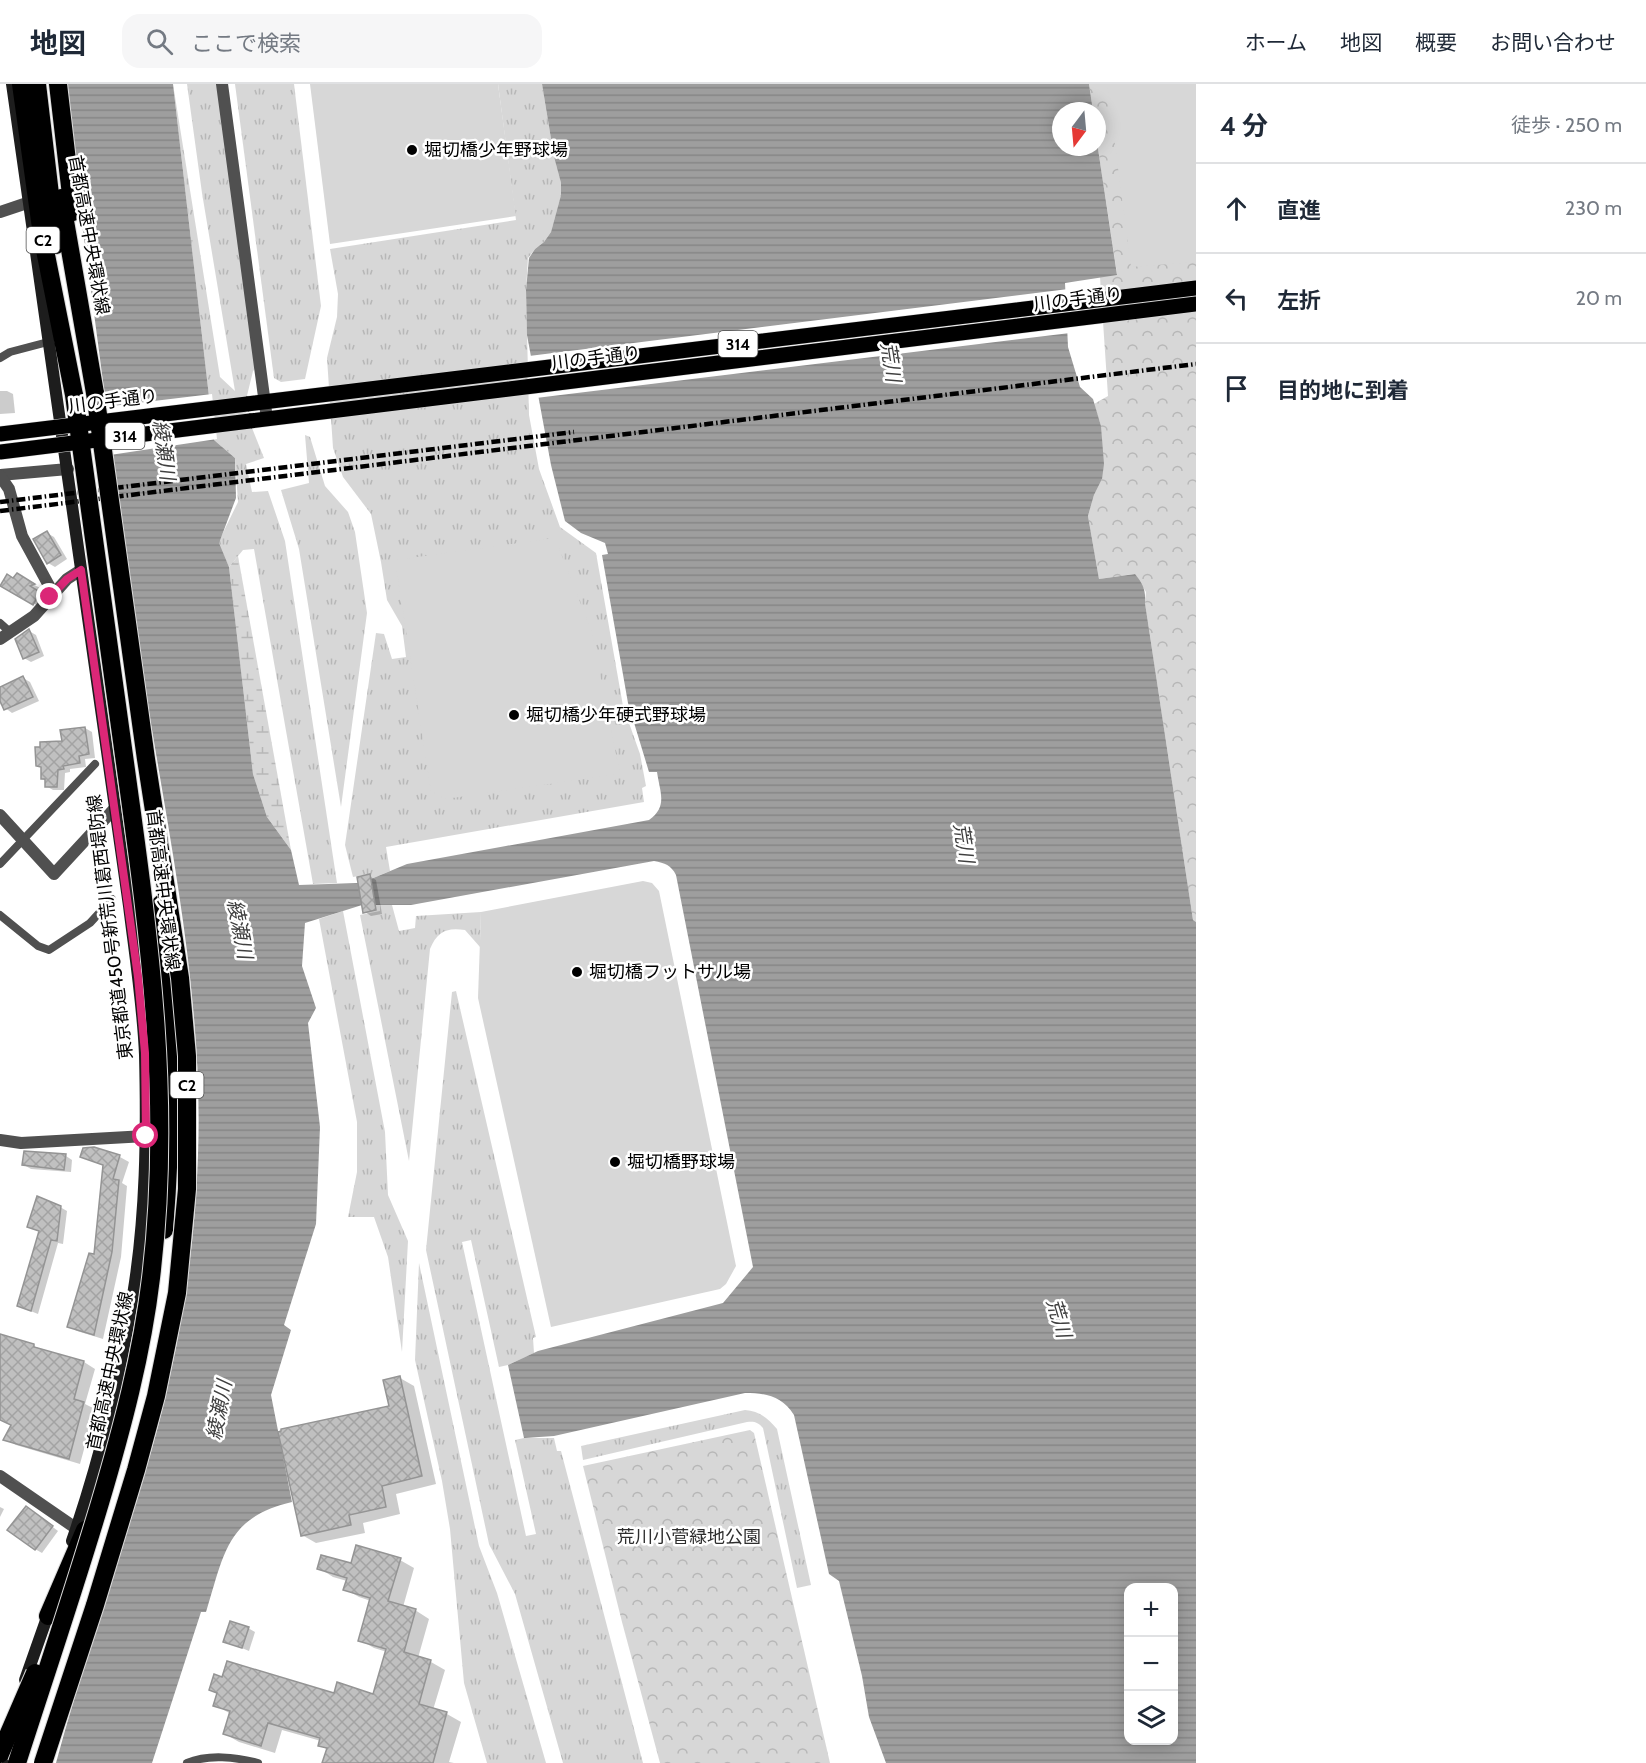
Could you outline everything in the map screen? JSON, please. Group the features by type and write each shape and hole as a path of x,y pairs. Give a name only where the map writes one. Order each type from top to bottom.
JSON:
{"highway":[{"name":"首都高速中央環状線","path":"17,1763 88,1544 136,1369 151,1280 159,1188 160,1129 159,1056 153,977 140,869 74,395 42,235 21,84"},
{"path":"37,84 74,395"},
{"name":"首都高速中央環状線","path":"42,84 95,393"},
{"name":"首都高速中央環状線","path":"43,1763 136,1470 169,1342 182,1251 187,1177 187,1056 179,966 146,759 95,393 58,84"},
{"path":"48,1616 92,1515 127,1419 145,1357 158,1282 170,1165 170,1085 167,982 146,759"},
{"path":"0,1754 88,1544"}],"main road":[{"name":"東京都道450号新荒川葛西堤防線","path":"12,84 138,977 145,1053 146,1136 142,1219 133,1294 119,1370 77,1528 21,1694"},
{"name":"川の手通り","path":"0,434 1196,288"},
{"name":"川の手通り","path":"0,452 1196,304"},
{"path":"0,1739 21,1694"},
{"path":"8,1763 21,1694"}],"street":[{"path":"222,84 275,418"},
{"path":"0,212 27,202"},
{"path":"53,593 22,536 9,489 0,476 68,469"},
{"path":"3,631 34,616 67,579 81,570"},
{"path":"0,815 54,874 115,808"},
{"path":"0,1140 21,1143 146,1136"},
{"path":"0,1476 77,1528"}],"lane":[{"path":"0,357 48,342"},
{"path":"0,864 95,764"},
{"path":"0,915 38,946 49,950 90,923 112,899"},
{"path":"187,1763 224,1757 258,1763"}],"green space":[{"path":"173,84 220,377 235,391 202,193 187,84 218,84 258,366 253,371 244,408 264,458 246,464 252,492 268,491 285,541 337,883 313,884 254,549 243,550 229,567 218,543 238,502 235,458 214,440"},
{"path":"235,84 294,84 321,306 305,379 281,382 274,378"},
{"name":"堀切橋少年野球場","path":"310,84 498,84 516,216 330,244"},
{"path":"498,84 542,84 554,157 561,183 561,195 551,232 528,258 526,290 529,415 539,469 560,527 596,553 623,706 640,754 646,786 642,788 644,802 386,847 390,871 371,879 369,874 353,877 345,845 376,633 384,634 392,659 406,657 402,626 387,600 371,514 343,477 333,448 327,358 337,317 338,294 330,249 516,220"},
{"path":"1089,84 1196,84 1196,922 1193,920 1145,603 1146,592 1134,574 1099,579 1088,516 1094,495 1102,479 1101,426 1094,404 1108,396 1100,277 1117,274 1099,156 1106,156 1106,102 1092,102"},
{"path":"1107,84 1196,84 1196,262 1131,267"},
{"path":"305,435 310,437 325,486 348,512 355,532 367,613 341,807 299,549 281,490 309,483"},
{"name":"堀切橋少年硬式野球場","path":"555,538 591,630 620,774 445,799 431,791 395,560"},
{"path":"238,556 291,850 267,817 253,774 229,567"},
{"name":"堀切橋野球場","path":"643,881 652,883 659,891 736,1266 726,1284 720,1289 551,1327 478,998 481,912"},
{"path":"380,905 392,905 399,931 415,928 416,916 481,912 480,947 465,930 452,929 439,935 430,949 409,1161 360,915 380,911"},
{"path":"343,911 385,1132 388,1195 408,1241 402,1352 388,1257 374,1217 348,1217 357,1172 357,1122 319,919"},
{"path":"456,991 536,1337 533,1338 534,1353 499,1367 471,1240 462,1242 526,1536 536,1534 515,1440 554,1438 557,1451 561,1451 643,1763 563,1763 515,1594 489,1544 426,1250 452,992"},
{"path":"419,1263 479,1546 497,1593 546,1763 487,1763 464,1683 450,1529 442,1481 415,1360"},
{"path":"745,1410 763,1416 777,1429 811,1585 797,1588 763,1428 758,1423 747,1422 583,1460 581,1446"},
{"name":"荒川小菅緑地公園","path":"750,1430 754,1433 830,1763 660,1763 583,1466"}],"water":[{"name":"綾瀬川","path":"62,84 173,84 214,440 235,458 236,498 219,543 229,567 253,774 267,817 291,850 299,885 358,883 362,905 305,923 302,966 316,1008 308,1023 320,1127 316,1224 284,1325 291,1330 271,1395 292,1502 270,1509 253,1518 231,1541 206,1612 201,1612 152,1763 56,1763 144,1476 165,1398 188,1277 198,1155 195,1031 189,969 172,846 141,662"},
{"name":"荒川","path":"542,84 1089,84 1092,102 1052,102 1052,156 1099,156 1117,275 1065,283 1068,347 1080,387 1093,399 1101,426 1104,464 1102,479 1094,495 1088,516 1099,579 1135,574 1144,591 1193,920 1196,922 1196,1763 886,1763 869,1717 862,1676 839,1581 829,1574 794,1415 784,1404 773,1397 745,1393 554,1436 524,1438 508,1365 538,1351 723,1303 753,1267 676,875 670,867 654,861 411,905 375,905 371,879 407,864 649,820 659,810 661,804 657,772 649,772 628,703 602,555 608,554 605,543 581,533 565,521 551,465 527,335 526,290 529,258 551,232 561,195 561,183 554,157"}],"pier":[{"path":"1068,289 1070,333 536,398 529,356"},
{"path":"212,394 217,439 110,455 104,407"}],"building":[{"path":"47,531 61,555 47,564 33,539"},
{"path":"17,573 35,584 30,586 40,592 33,605 0,586 7,574 13,578"},
{"path":"29,629 39,652 23,659 15,639"},
{"path":"23,676 33,697 4,710 0,701 0,687"},
{"path":"85,727 89,754 79,756 80,763 63,766 64,769 58,770 57,787 45,787 45,779 41,779 41,767 36,766 35,747 40,747 40,742 62,741 60,730"},
{"path":"370,874 376,910 363,913 357,877"},
{"path":"94,1147 120,1155 113,1179 119,1180 112,1252 94,1335 67,1327 89,1253 94,1254 103,1165 80,1157 83,1148"},
{"path":"24,1151 66,1154 64,1170 22,1165"},
{"path":"37,1196 61,1206 57,1241 51,1240 31,1311 17,1306 39,1231 27,1227"},
{"path":"0,1334 34,1344 34,1347 84,1361 74,1399 84,1402 69,1459 3,1440 11,1425 0,1420"},
{"path":"400,1376 422,1476 382,1486 386,1507 349,1515 351,1525 301,1536 278,1432 281,1429 389,1406 383,1380"},
{"path":"26,1506 53,1526 35,1550 7,1530"},
{"path":"356,1545 401,1558 388,1601 416,1609 404,1652 431,1660 419,1704 447,1712 433,1763 322,1763 327,1748 318,1746 320,1738 268,1723 261,1746 223,1734 230,1711 213,1706 217,1693 209,1690 214,1674 222,1677 227,1661 334,1693 337,1682 373,1694 386,1649 358,1641 370,1598 343,1590 347,1578 317,1569 321,1555 351,1563"},
{"path":"230,1621 249,1627 242,1648 223,1642"}],"railway":[{"path":"0,511 1196,364"},
{"path":"0,502 574,432"}],"place":[{"name":"堀切橋少年野球場","path":"412,150"},
{"name":"堀切橋少年硬式野球場","path":"514,715"},
{"name":"堀切橋フットサル場","path":"577,972"},
{"name":"堀切橋野球場","path":"615,1162"}],"route":[{"path":"50,597 67,579 81,570 138,977 145,1053 146,1136"}]}
